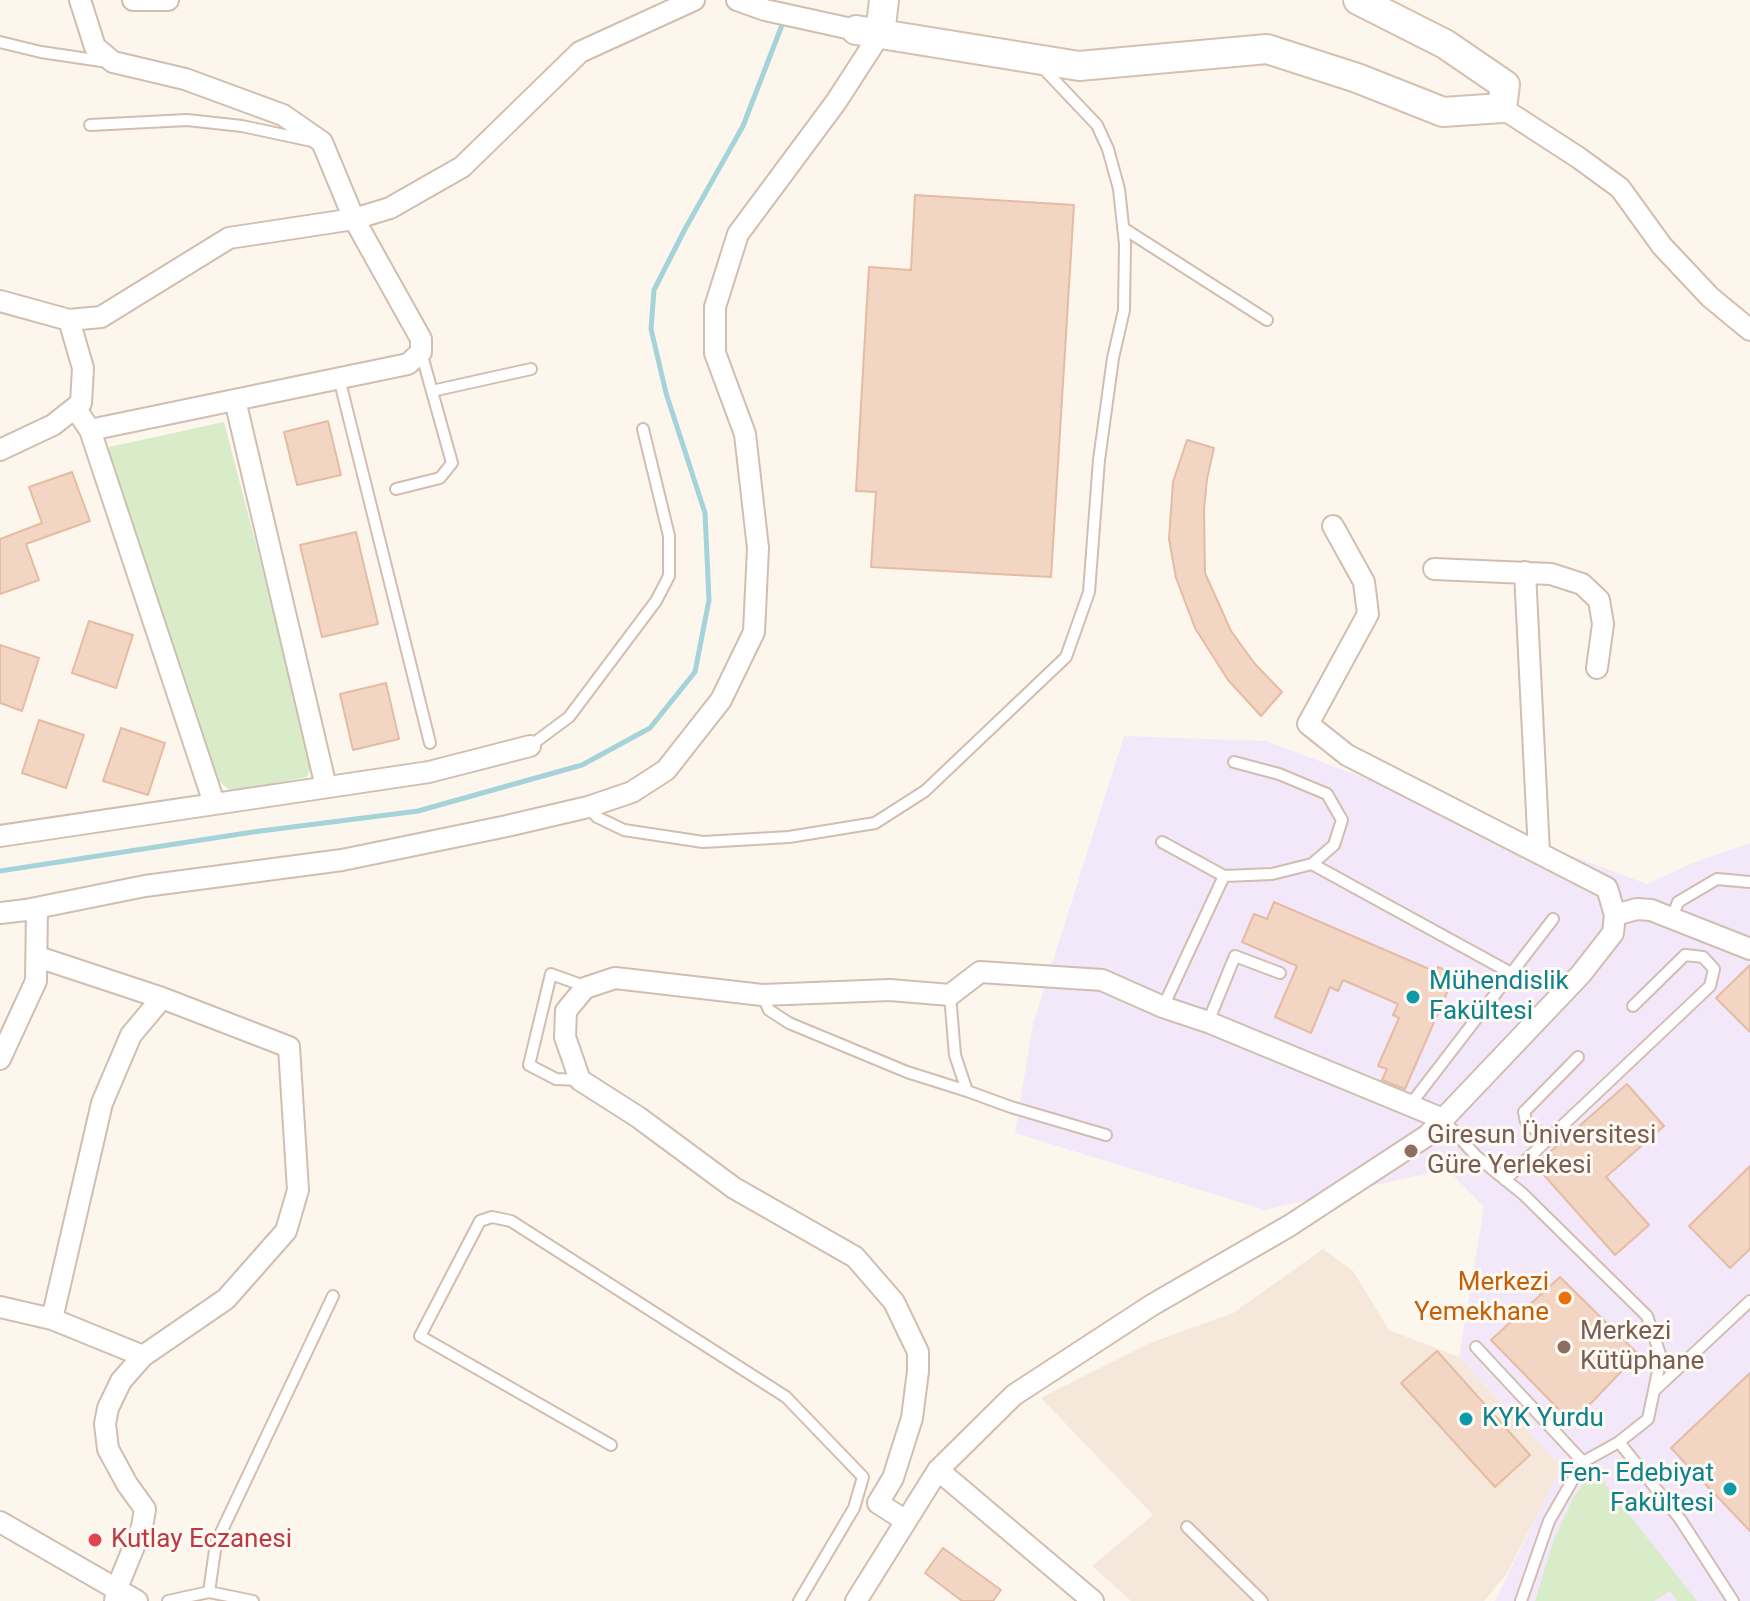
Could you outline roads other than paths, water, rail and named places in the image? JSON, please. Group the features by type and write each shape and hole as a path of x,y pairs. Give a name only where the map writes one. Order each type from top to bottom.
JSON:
{"street":[{"path":"80,0 95,47 113,62 185,79 283,115 322,142 354,219 421,339 421,352 408,364 90,430"},
{"path":"133,0 168,0"},
{"path":"0,301 69,320 101,317 229,238 354,219 390,208 462,167 580,52 694,0"},
{"path":"737,0 765,10 868,32 1079,66 1267,49 1357,78 1443,112 1502,108 1620,188 1662,246 1710,297 1750,330"},
{"path":"0,913 145,886 342,860 588,807 632,792 666,770 721,700 754,632 758,548 745,434 715,353 715,307 738,234 836,102 884,0"},
{"path":"1358,0 1445,44 1505,85 1502,108"},
{"path":"0,450 53,425 81,403 83,368 69,320"},
{"path":"235,400 326,787"},
{"path":"75,408 90,430 214,803"},
{"path":"856,1601 938,1470 1014,1395 1152,1305 1289,1226 1428,1135 1581,974 1613,933 1615,915 1607,888 1347,755 1308,724 1368,614 1364,582 1333,526"},
{"path":"1434,569 1551,574 1582,584 1599,600 1603,624 1597,668"},
{"path":"1525,572 1539,853"},
{"path":"0,836 429,772 530,746"},
{"path":"0,1059 36,981 37,908"},
{"path":"1615,915 1637,909 1651,910 1750,949"},
{"path":"38,957 162,998 289,1047 298,1190 286,1231 226,1299 143,1356 121,1381 108,1408 105,1424 108,1449 145,1509 142,1527 116,1594"},
{"path":"906,1521 878,1503 893,1478 912,1418 918,1371 918,1352 894,1302 855,1257 734,1188 638,1117 580,1080 565,1037 566,1011 587,987 615,978 762,995 890,990 950,995 980,972 1102,980 1443,1119"},
{"path":"52,1319 102,1103 131,1035 162,998"},
{"path":"0,1307 52,1319 143,1356"},
{"path":"938,1470 1093,1601"},
{"path":"0,1522 116,1594 137,1601"}],"lane":[{"path":"0,42 41,52 113,62"},
{"path":"588,807 597,817 624,830 703,842 789,837 875,823 925,791 1066,657 1089,592 1099,460 1113,358 1124,310 1123,228 1119,189 1108,149 1097,125 1032,57"},
{"path":"90,125 187,120 242,126 322,142"},
{"path":"1123,228 1267,320"},
{"path":"396,489 440,478 452,463 421,352"},
{"path":"432,391 531,369"},
{"path":"339,378 430,743"},
{"path":"530,746 569,717 656,601 669,576 669,536 643,429"},
{"path":"1162,842 1224,876 1272,874 1312,864 1334,845 1342,820 1327,794 1279,774 1234,762"},
{"path":"1312,864 1511,973"},
{"path":"1163,1007 1224,876"},
{"path":"1672,918 1678,902 1717,879 1750,882"},
{"path":"1410,1105 1553,919"},
{"path":"1505,1180 1710,986 1714,969 1703,957 1685,955 1633,1006"},
{"path":"1208,1022 1235,956 1280,973"},
{"path":"580,1080 556,1079 529,1065 551,974 587,987"},
{"path":"762,995 769,1010 789,1023 907,1072 1106,1135"},
{"path":"950,995 955,1055 967,1091"},
{"path":"1547,1139 1526,1122 1524,1112 1578,1057"},
{"path":"1443,1119 1476,1156 1647,1316 1661,1357 1648,1419 1619,1442 1583,1462 1549,1521 1521,1601"},
{"path":"611,1445 420,1336 480,1221 492,1217 511,1221 786,1397 863,1477 854,1508 799,1601"},
{"path":"209,1592 216,1543 333,1296"},
{"path":"1654,1390 1750,1301"},
{"path":"1476,1347 1583,1462"},
{"path":"1619,1442 1680,1519 1733,1601"},
{"path":"1187,1527 1262,1601"},
{"path":"168,1601 209,1592 253,1601"}],"waterway":[{"path":"0,871 253,832 418,811 582,765 650,728 695,672 709,600 705,513 666,393 651,329 654,290 743,126 784,20"}],"place":[{"name":"Mühendislik Fakültesi","path":"1413,997"},
{"name":"Giresun Üniversitesi Güre Yerlekesi","path":"1411,1151"},
{"name":"Merkezi Yemekhane","path":"1565,1298"},
{"name":"Merkezi Kütüphane","path":"1564,1347"},
{"name":"KYK Yurdu","path":"1466,1419"},
{"name":"Fen- Edebiyat Fakültesi","path":"1730,1489"},
{"name":"Kutlay Eczanesi","path":"95,1540"}]}
